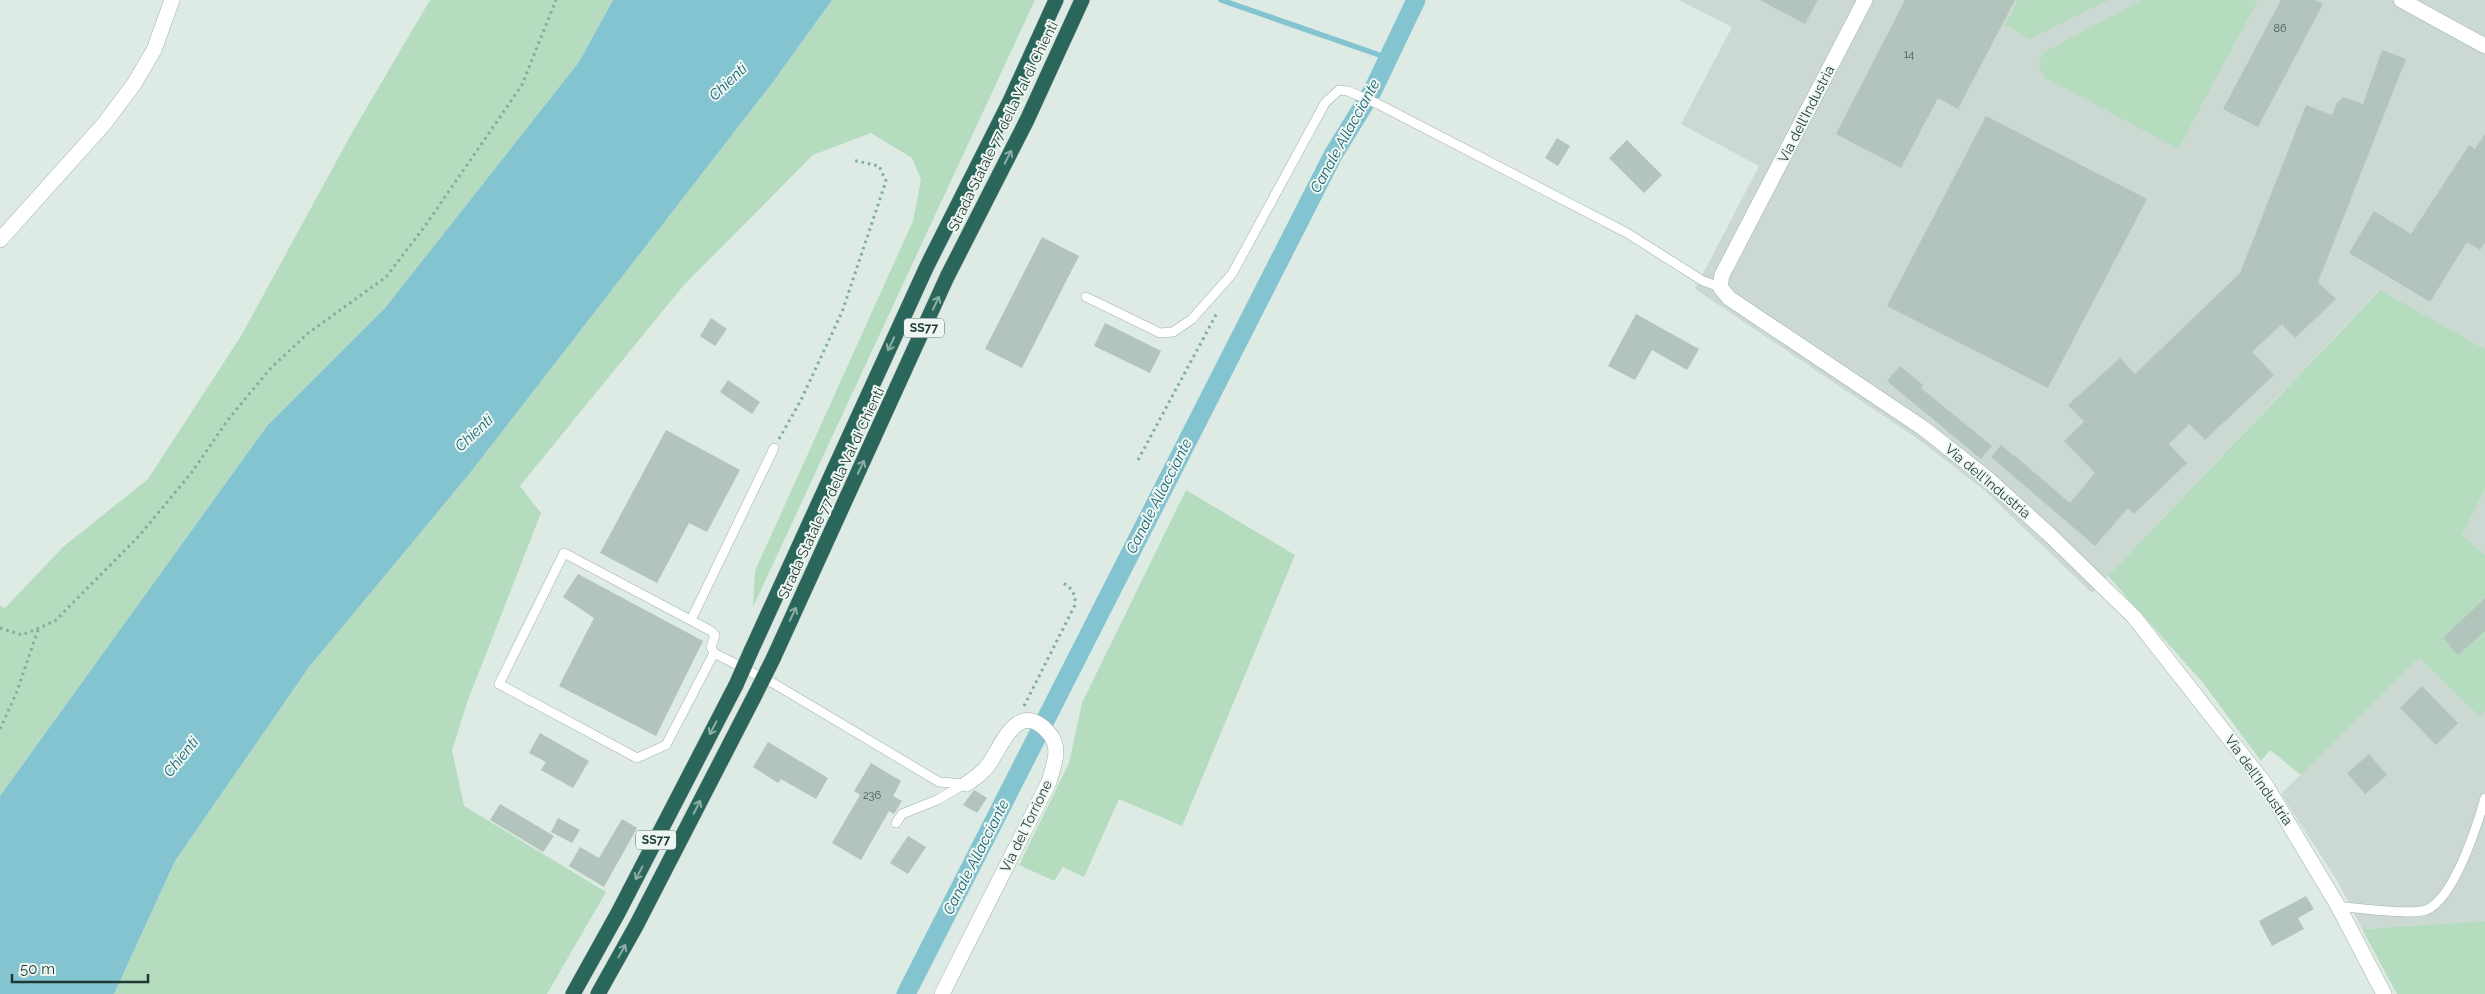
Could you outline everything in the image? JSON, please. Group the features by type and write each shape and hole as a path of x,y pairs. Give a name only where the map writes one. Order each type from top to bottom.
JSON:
{"highway":[{"name":"Strada Statale 77 della Val di Chienti","path":"573,994 736,685 927,266 1010,101 1056,0"},
{"name":"Strada Statale 77 della Val di Chienti","path":"598,994 773,659 947,277 1027,120 1082,0"}],"street":[{"path":"0,240 104,124 134,84 154,50 172,0"},
{"name":"Via dell'Industria","path":"1865,0 1722,275 1720,287 1729,298 1923,428 1988,479 2051,536 2134,617 2265,784 2338,906 2384,994"},
{"path":"2401,0 2485,46"},
{"path":"966,784 980,775 989,764 1009,729 1023,722"},
{"name":"Via del Torrione","path":"942,994 1049,782 1056,753 1055,743 1042,726 1023,722"}],"lane":[{"path":"1086,297 1160,333 1173,332 1192,319 1220,289 1245,255 1325,103 1339,90 1348,91 1378,104 1619,229 1703,281 1720,287"},
{"path":"691,620 774,448"},
{"path":"714,653 666,746 637,758 499,684 564,553 712,631 715,635 711,647 714,653 773,683 940,782 966,784"},
{"path":"896,823 902,814 937,800 966,784"},
{"path":"2338,906 2424,911 2437,904 2473,839 2485,798"}],"path":[{"path":"0,628 22,635 55,621 139,536 192,472 227,421 269,370 307,334 386,277 425,226 522,85 556,0"},
{"path":"774,448 801,400 842,312 886,181 879,166 852,160"},
{"path":"1138,460 1221,307 1220,289"},
{"path":"1023,722 1020,714 1074,605 1075,598 1072,590 1061,582"},
{"path":"0,729 16,694 38,629"}],"shaded area":[{"path":"1679,0 2485,0 2485,349 2379,290 2092,593 1984,490 1918,439 1695,289 1759,166 1681,124 1732,27"},
{"path":"2485,489 2485,554 2462,535"},
{"path":"2419,658 2480,717 2485,711 2485,921 2362,929 2337,880 2281,794"}],"green space":[{"path":"430,0 613,0 579,62 385,308 267,426 0,796 0,606 5,608 63,547 148,479 241,336 353,131"},
{"path":"832,0 1035,0 753,607 755,571 913,221 921,180 912,158 871,133 813,155 683,286 520,486 541,513 468,700 452,750 464,806 606,892 547,994 114,994 175,861 309,667 470,473 773,82"},
{"path":"2018,0 2109,0 2030,39 2005,25"},
{"path":"2142,0 2258,0 2178,149 2046,78 2038,65 2044,52"},
{"path":"2380,290 2485,349 2485,489 2462,535 2485,554 2485,711 2480,717 2419,658 2301,775 2270,750 2261,761 2203,683 2108,576"},
{"path":"1186,490 1295,555 1182,826 1119,799 1084,877 1063,867 1054,881 1019,865 1069,763 1082,703"},
{"path":"2485,921 2485,994 2397,994 2362,929"}],"water":[{"name":"Chienti","path":"613,0 832,0 773,82 470,473 309,667 175,861 114,994 0,994 0,796 267,426 385,308 579,62"}],"building":[{"path":"1760,0 1818,0 1805,24"},
{"path":"1905,0 2015,0 1958,109 1938,98 1901,168 1836,134"},
{"path":"2281,0 2315,0 2323,4 2258,127 2223,109"},
{"path":"2382,50 2406,59 2318,282 2336,299 2295,338 2282,324 2252,352 2274,375 2205,440 2189,424 2169,444 2187,463 2134,514 2128,508 2095,546 1991,457 2001,445 2013,455 2011,458 2014,455 2070,503 2095,473 2064,441 2084,422 2068,405 2120,358 2135,374 2240,273 2306,105 2332,115 2337,103 2343,97 2363,104"},
{"path":"1986,116 2147,199 2048,388 1887,306"},
{"path":"2485,134 2485,243 2480,250 2467,242 2430,302 2349,253 2374,211 2411,234 2469,145 2475,149"},
{"path":"1557,138 1570,146 1558,166 1545,158"},
{"path":"1627,140 1662,175 1644,193 1609,158"},
{"path":"1042,237 1079,256 1022,368 985,349"},
{"path":"1636,314 1699,349 1687,370 1652,350 1635,380 1608,366"},
{"path":"711,318 727,329 715,346 700,336"},
{"path":"1105,323 1161,351 1150,373 1094,346"},
{"path":"1900,366 1923,385 1921,388 1992,446 1981,459 1887,381"},
{"path":"728,380 760,402 752,414 720,392"},
{"path":"666,430 740,470 707,532 689,523 657,583 600,553"},
{"path":"578,574 703,641 656,736 559,686 594,618 563,597"},
{"path":"2485,598 2485,631 2458,655 2443,638"},
{"path":"2422,686 2458,723 2436,745 2400,708"},
{"path":"540,733 589,761 573,788 541,770 546,762 529,753"},
{"path":"768,742 828,778 816,799 781,779 778,783 753,767"},
{"path":"2369,754 2387,775 2365,794 2347,773"},
{"path":"871,763 901,781 893,796 902,801 894,814 889,811 861,860 832,843 860,795 854,791"},
{"path":"974,790 987,798 977,813 963,805"},
{"path":"500,804 554,836 543,852 490,820"},
{"path":"558,818 580,830 572,843 551,832"},
{"path":"622,819 637,828 604,887 569,866 580,847 599,858"},
{"path":"908,836 926,847 908,874 890,863"},
{"path":"2306,896 2314,909 2298,918 2304,929 2272,946 2259,921"}],"waterway":[{"path":"1221,0 1388,58"},
{"name":"Canale Allacciante","path":"906,994 1333,155 1373,90 1416,0"}]}
